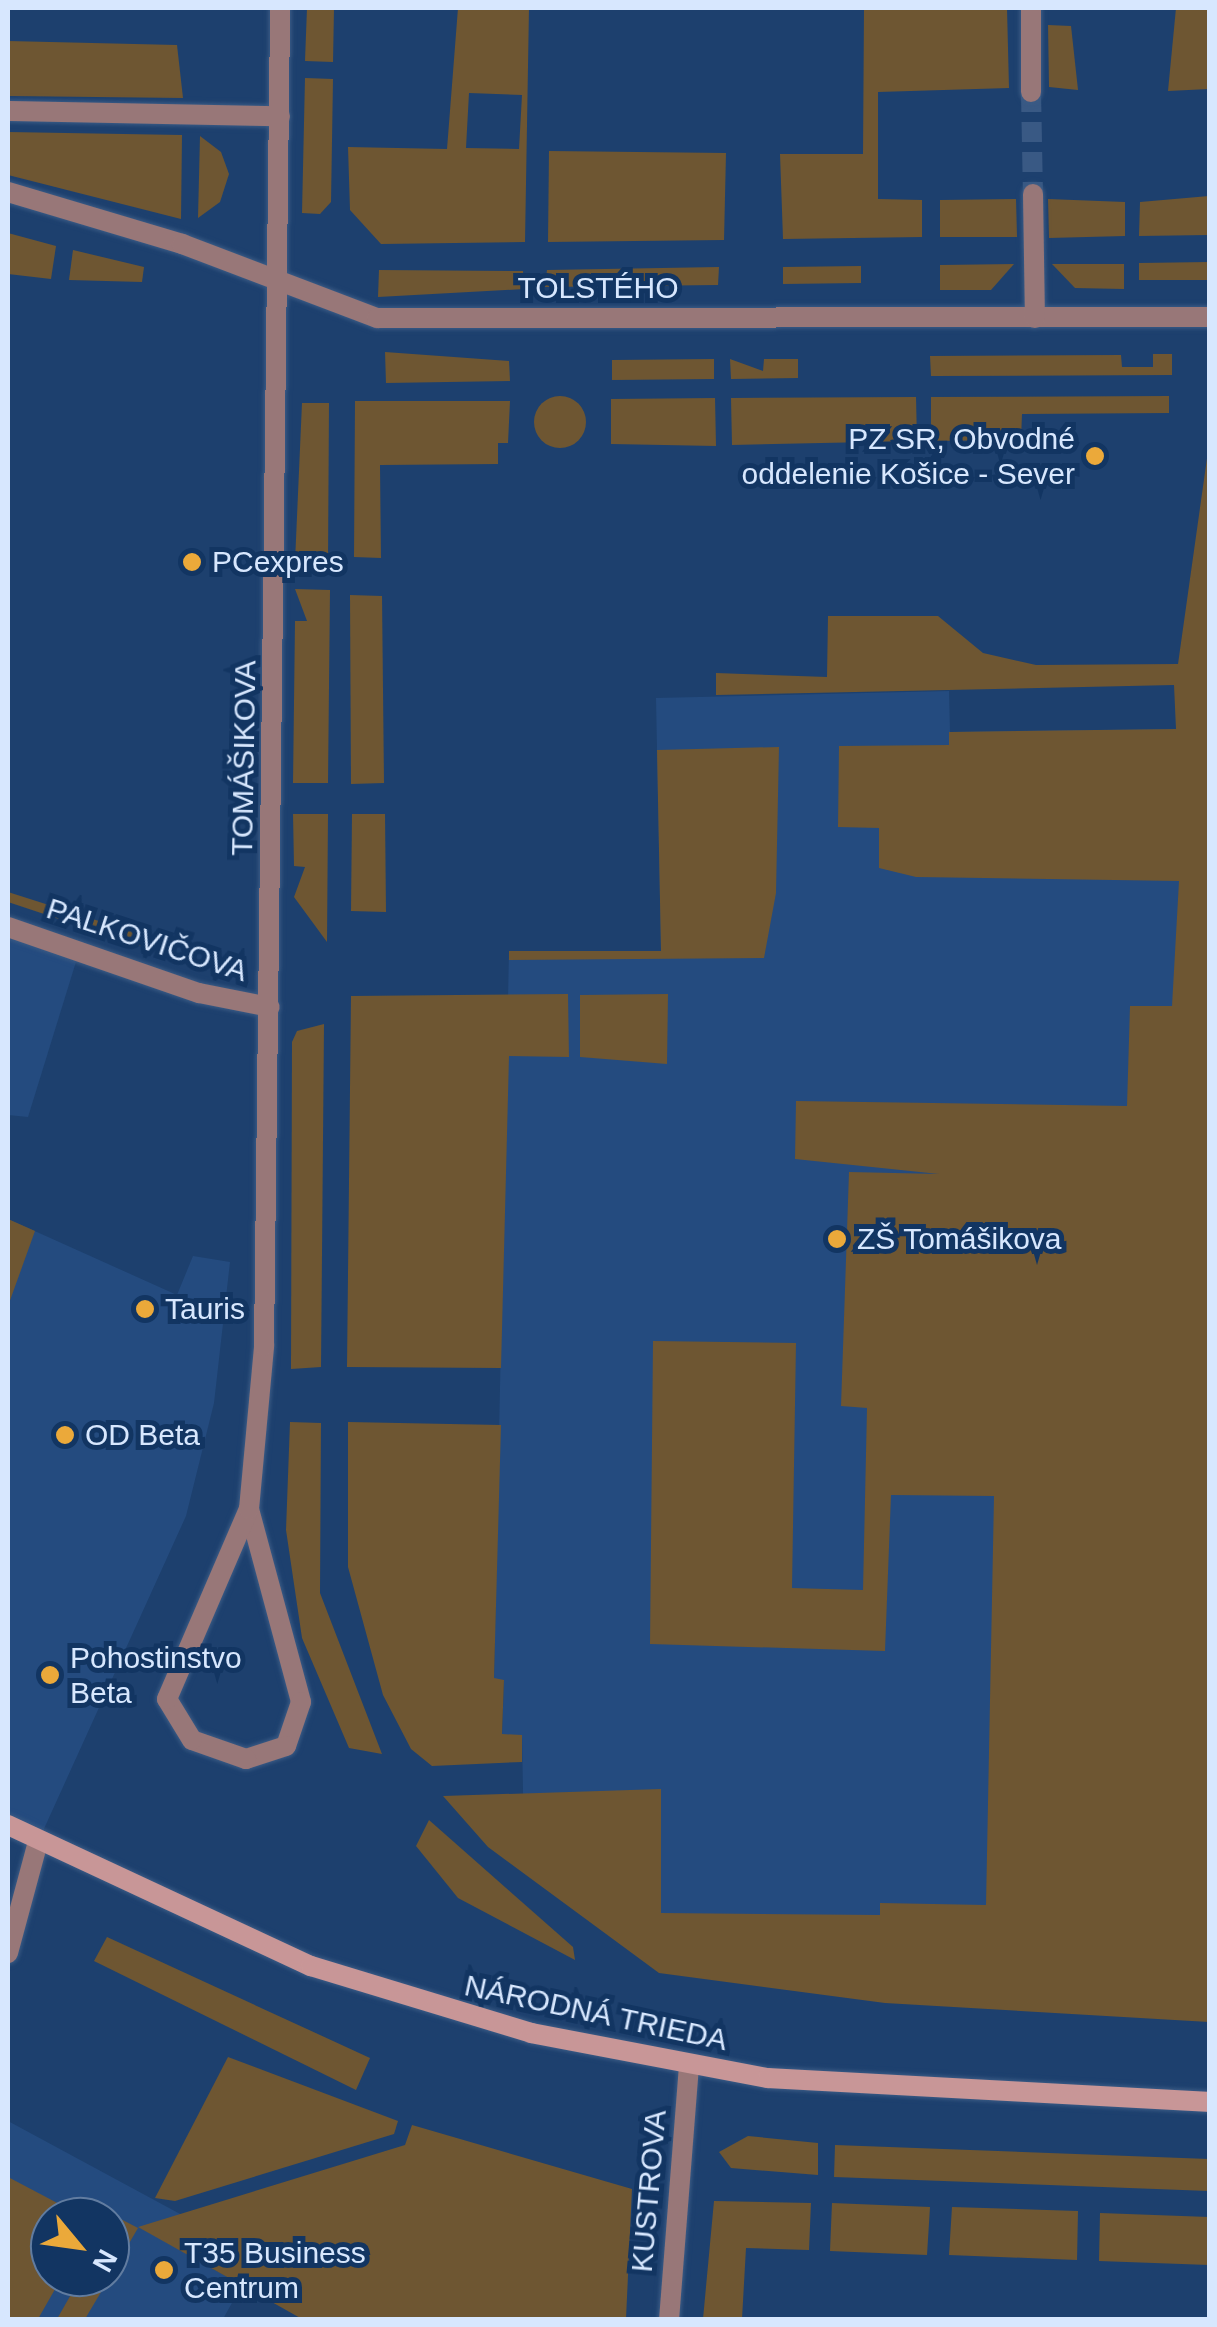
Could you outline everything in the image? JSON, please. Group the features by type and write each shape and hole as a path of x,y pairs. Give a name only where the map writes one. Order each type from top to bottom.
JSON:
{"street":[{"name":"TOMÁŠIKOVA","path":"249,1509 301,1702 286,1746 246,1759 192,1740 167,1699 249,1509 264,1346 280,8"},
{"path":"1031,8 1031,92"},
{"path":"8,111 280,116"},
{"name":"TOLSTÉHO","path":"8,192 182,244 279,286 378,318 1210,317"},
{"path":"1034,194 1035,318"},
{"name":"PALKOVIČOVA","path":"8,926 200,993 270,1007"},
{"name":"NÁRODNÁ TRIEDA","path":"8,1825 208,1925 379,1991 689,2068 864,2088 1210,2102"},
{"path":"8,1953 38,1842"},
{"name":"KUSTROVA","path":"669,2320 689,2068"}],"shaded area":[{"path":"307,8 334,8 333,62 305,61"},
{"path":"458,8 529,8 525,242 381,244 350,210 348,147 447,149","holes":["469,93 522,95 519,149 466,148"]},
{"path":"864,8 1007,8 1009,88 878,92 878,199 922,200 922,237 783,239 780,154 863,154"},
{"path":"1176,8 1209,8 1209,89 1168,91"},
{"path":"1048,25 1071,26 1078,90 1049,87"},
{"path":"8,41 177,45 183,98 8,96"},
{"path":"305,78 333,79 331,202 320,214 302,213"},
{"path":"8,132 182,135 181,219 8,175"},
{"path":"200,136 221,152 229,174 220,202 198,218"},
{"path":"549,151 726,153 724,240 548,242"},
{"path":"1209,196 1209,235 1139,236 1140,202"},
{"path":"1016,199 1017,237 940,237 940,200"},
{"path":"1048,199 1125,202 1125,236 1049,238"},
{"path":"8,233 56,246 51,279 8,274"},
{"path":"73,250 144,267 142,282 69,280"},
{"path":"1209,262 1209,280 1139,280 1139,263"},
{"path":"1014,264 991,290 940,290 940,265"},
{"path":"1052,264 1124,264 1124,289 1075,288"},
{"path":"861,266 861,283 783,284 783,267"},
{"path":"719,267 718,285 545,287 547,270"},
{"path":"379,270 523,271 524,289 378,297"},
{"path":"385,352 509,361 510,381 386,383"},
{"path":"1153,354 1172,354 1172,375 931,376 930,356 1121,355 1122,367 1153,367"},
{"path":"714,359 714,379 612,380 612,360"},
{"path":"730,359 763,371 764,359 798,359 798,378 731,379"},
{"path":"560,396 578,404 586,422 578,440 560,448 542,440 534,422 542,404"},
{"path":"1169,396 1169,413 1022,414 1021,440 931,441 931,397"},
{"path":"916,397 917,441 732,445 731,398"},
{"path":"715,398 716,446 611,444 611,399"},
{"path":"355,401 510,401 508,443 498,443 498,464 380,465 381,558 354,557"},
{"path":"302,403 329,403 328,562 295,562"},
{"name":"ZŠ Tomášikova","path":"1209,444 1209,1939 632,1913 524,1845 522,1736 502,1735 504,1681 494,1679 509,951 661,951 656,698 949,691 950,732 1176,729 1175,685 1191,685"},
{"path":"1209,444 1209,2022 885,2003 659,1973 488,1847 443,1796 661,1789 661,1913 880,1915 880,1903 986,1905 994,1496 891,1495 885,1651 650,1644 653,1341 796,1343 792,1588 863,1590 867,1408 841,1406 849,1172 939,1174 795,1159 796,1101 1127,1106 1130,1006 1172,1006 1179,881 916,877 879,868 879,828 838,827 839,746 949,745 949,732 1176,729 1174,685 716,695 716,673 827,677 828,616 938,616 983,653 1036,665 1178,664"},
{"path":"295,589 330,590 328,783 293,783 295,621 307,621"},
{"path":"350,595 382,596 384,783 351,784"},
{"path":"779,747 776,893 764,958 509,960 509,951 661,951 657,750"},
{"path":"293,814 328,814 327,942 294,897 305,867 294,866"},
{"path":"352,814 385,814 386,912 351,911"},
{"path":"8,892 149,937 146,948 8,902"},
{"path":"8,927 79,952 28,1117 8,1115"},
{"path":"568,994 569,1057 509,1056 501,1368 347,1367 351,996"},
{"path":"668,994 667,1064 580,1057 580,995"},
{"path":"324,1024 321,1367 291,1369 292,1042 297,1031"},
{"path":"8,1219 177,1295 193,1256 230,1262 214,1403 186,1516 38,1842 8,1825"},
{"path":"8,1219 35,1231 8,1306"},
{"path":"290,1422 321,1423 320,1593 382,1754 349,1748 302,1638 286,1530"},
{"path":"348,1422 501,1425 494,1678 504,1680 502,1734 522,1735 522,1762 432,1766 411,1749 383,1695 348,1567"},
{"path":"429,1820 573,1947 575,1960 458,1898 416,1846"},
{"path":"107,1937 370,2058 356,2090 94,1961"},
{"path":"228,2057 398,2121 394,2134 175,2201 155,2198"},
{"path":"8,2121 219,2235 204,2264 242,2285 223,2319 8,2319"},
{"path":"412,2125 632,2189 626,2319 302,2319 138,2227 405,2145"},
{"path":"748,2136 818,2143 818,2175 731,2168 719,2152"},
{"path":"835,2145 1209,2159 1209,2191 834,2177"},
{"path":"8,2177 46,2197 30,2197 30,2297 51,2297 38,2319 8,2319"},
{"path":"714,2201 811,2203 809,2250 746,2248 742,2319 703,2319"},
{"path":"832,2203 930,2207 927,2255 830,2251"},
{"path":"952,2207 1078,2211 1077,2260 949,2255"},
{"path":"1100,2213 1209,2217 1209,2265 1099,2261"},
{"path":"130,2224 138,2228 130,2242"},
{"path":"70,2297 98,2297 85,2319 57,2319"}],"tunnel":[{"path":"1031,92 1033,194"}],"place":[{"name":"PZ SR, Obvodné oddelenie Košice - Sever","path":"1095,456"},
{"name":"PCexpres","path":"192,562"},
{"name":"ZŠ Tomášikova","path":"837,1239"},
{"name":"Tauris","path":"145,1309"},
{"name":"OD Beta","path":"65,1435"},
{"name":"Pohostinstvo Beta","path":"50,1675"},
{"name":"T35 Business Centrum","path":"164,2270"}]}
